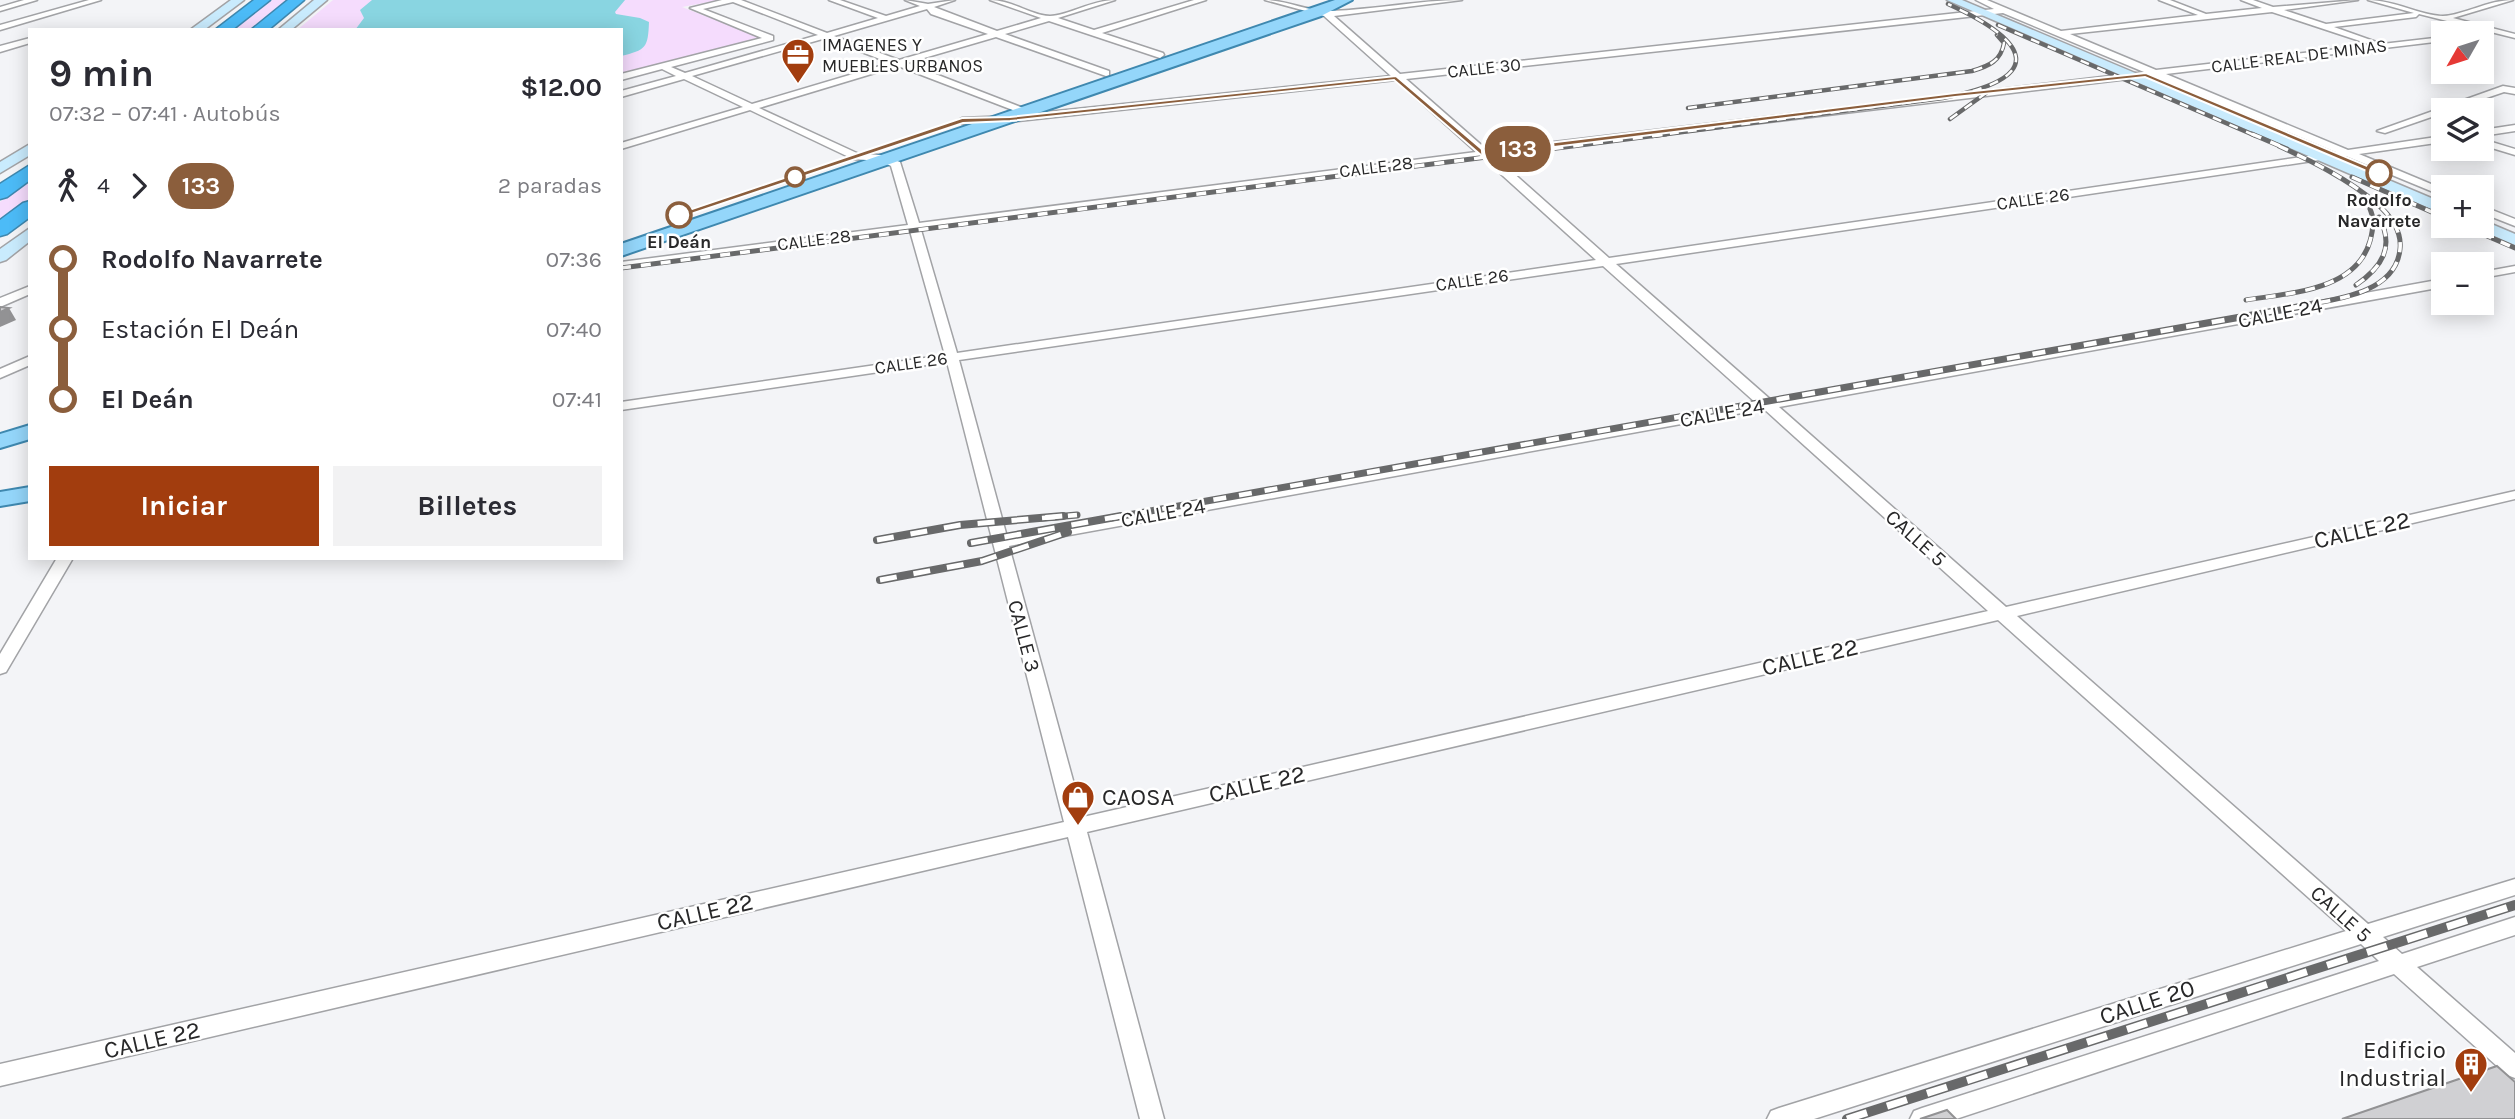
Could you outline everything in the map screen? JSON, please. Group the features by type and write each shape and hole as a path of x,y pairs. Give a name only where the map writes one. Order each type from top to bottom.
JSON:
{"highway":[{"path":"225,28 263,0"},
{"path":"261,28 297,0"},
{"path":"0,193 28,172"},
{"path":"0,230 28,209"},
{"path":"0,242 28,232"}],"main road":[{"path":"199,28 238,0"},
{"path":"286,28 321,0"},
{"path":"623,234 962,121 1016,108 1346,0"},
{"path":"1953,0 1991,9"},
{"path":"1968,0 2431,195"},
{"path":"623,249 997,120 1016,108 1106,73 1299,8 1319,9"},
{"path":"0,169 28,149"},
{"path":"2336,156 2431,203"},
{"path":"2494,221 2515,230"},
{"path":"2494,230 2515,240"},
{"path":"0,257 28,233"},
{"path":"0,441 28,433"},
{"path":"0,499 28,494"}],"street":[{"path":"0,9 33,0"},
{"path":"2,27 97,0"},
{"path":"623,76 770,38 694,8 734,0 1016,108"},
{"path":"833,0 887,19"},
{"path":"909,0 929,7 934,12 1106,73"},
{"path":"623,93 951,0"},
{"path":"994,0 1160,55"},
{"path":"1009,5 1027,0"},
{"path":"623,145 1111,0"},
{"path":"1094,33 1202,0"},
{"path":"1269,0 1299,8"},
{"path":"1319,9 1458,0"},
{"path":"2163,0 2207,16"},
{"path":"2245,0 2384,46"},
{"path":"2059,33 2354,0"},
{"path":"2372,0 2515,36"},
{"path":"2445,18 2511,0"},
{"name":"CALLE 5","path":"1319,9 2515,1068"},
{"path":"1991,9 2059,33 2145,75 2336,156 2431,189"},
{"name":"CALLE 30","path":"962,121 997,120 1396,78 1991,9"},
{"path":"2324,26 2426,13"},
{"path":"2,27 28,30"},
{"path":"2494,33 2501,32"},
{"name":"CALLE REAL DE MINAS","path":"2145,75 2431,40"},
{"path":"0,49 28,41"},
{"path":"663,66 857,157 888,159"},
{"name":"CALLE 28","path":"623,265 1955,95 2145,75"},
{"path":"2382,131 2511,90"},
{"path":"2494,131 2515,128"},
{"name":"CALLE 26","path":"623,406 2431,141"},
{"path":"2494,146 2515,152"},
{"name":"CALLE 3","path":"888,159 896,164 952,357 1152,1119"},
{"path":"2494,214 2515,223"},
{"path":"2494,273 2515,269"},
{"name":"CALLE 24","path":"1000,543 2431,285"},
{"path":"0,289 27,293"},
{"path":"0,303 27,293"},
{"path":"0,374 28,361"},
{"name":"CALLE 22","path":"0,1075 2515,495"},
{"path":"0,668 64,560"},
{"name":"CALLE 20","path":"1779,1119 2515,887"},
{"name":"CALLE 20","path":"1922,1119 2515,926"}],"shaded area":[{"path":"272,0 291,0 256,28 235,28"},
{"path":"333,0 720,0 682,7 764,39 623,76 623,28 299,28"},
{"path":"28,181 28,203 0,224 0,202"}],"water":[{"path":"372,0 625,0 616,14 649,22 648,37 641,49 623,55 623,28 356,28 364,18 360,10"}],"building":[{"name":"Edificio Industrial","path":"2497,1066 2515,1082 2515,1119 2342,1119"},
{"path":"1947,1110 1956,1119 1920,1119"}],"railway":[{"path":"1652,136 1943,98 1977,90 2000,80 2013,69 2016,58 2011,45 1976,18 1948,4"},
{"path":"1998,25 2256,136"},
{"path":"1688,108 1972,71 1989,65 2000,54 2004,43 1997,35"},
{"path":"1950,119 1986,93"},
{"path":"623,268 1666,134"},
{"path":"2252,134 2287,149"},
{"path":"2279,146 2330,172 2365,194 2390,218 2400,242 2396,264 2377,284 2349,296 2305,305"},
{"path":"2352,177 2431,212"},
{"path":"2246,300 2319,287 2351,270 2362,258 2370,241 2373,225 2370,209"},
{"path":"2356,285 2373,271 2383,256 2386,238 2379,217"},
{"path":"2492,238 2515,248"},
{"path":"1111,518 2314,304"},
{"path":"1042,518 1077,515"},
{"path":"877,540 960,525 1063,516"},
{"path":"971,543 1121,516"},
{"path":"880,580 982,561 1068,532"},
{"path":"1847,1119 2515,905"}],"bus line":[{"name":"133","path":"679,215 962,121 1010,119 1396,78 1482,154 1955,95 2146,75 2379,173"}],"place":[{"name":"IMAGENES Y MUEBLES URBANOS","path":"798,85"},
{"name":"Rodolfo Navarrete","path":"2379,173"},
{"name":"El Deán","path":"679,215"},
{"name":"CAOSA","path":"1078,827"},
{"name":"Edificio Industrial","path":"2471,1094"}]}
